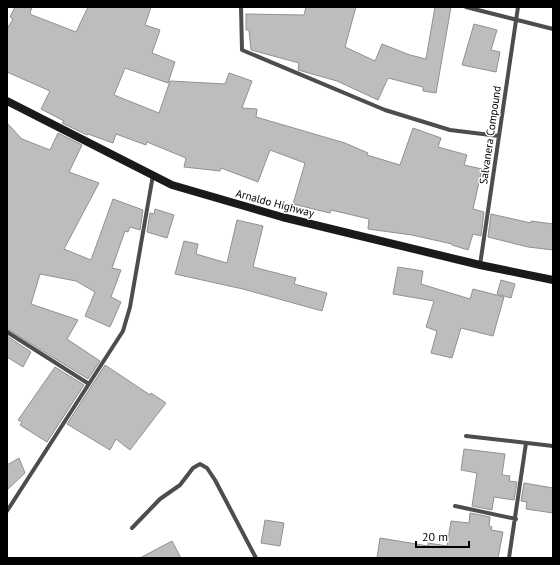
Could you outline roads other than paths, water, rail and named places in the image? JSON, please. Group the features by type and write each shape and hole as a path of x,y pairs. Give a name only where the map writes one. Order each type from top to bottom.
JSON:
{"main road":[{"name":"Arnaldo Highway","path":"7,100 172,185 282,217 480,265 553,280"}],"street":[{"path":"240,7 242,50 385,110 450,130 499,136"},
{"path":"466,7 553,29"},
{"name":"Salvanera Compound","path":"480,265 515,19 518,7"},
{"path":"7,511 123,331 129,313 153,175"},
{"path":"7,332 89,384"},
{"path":"466,436 553,446"},
{"path":"510,558 526,443"},
{"path":"132,528 160,499 180,485 193,468 200,464 207,468 216,480 256,558"},
{"path":"454,506 516,519"}]}
